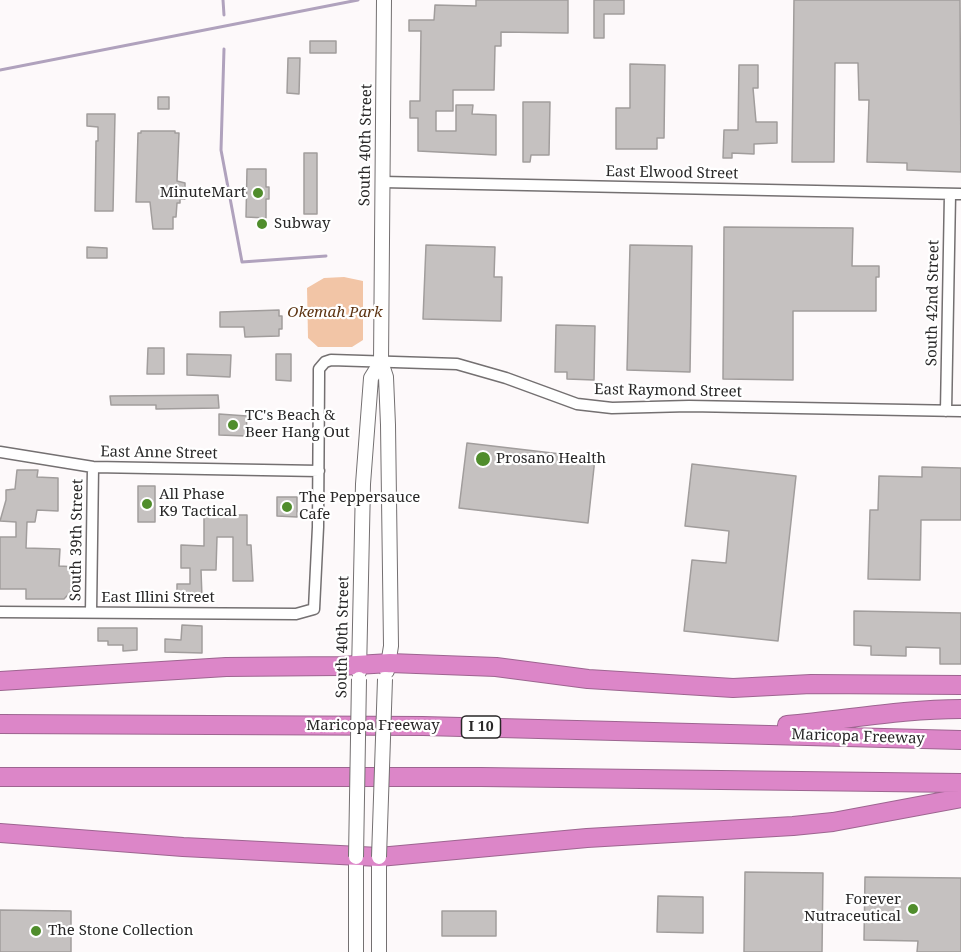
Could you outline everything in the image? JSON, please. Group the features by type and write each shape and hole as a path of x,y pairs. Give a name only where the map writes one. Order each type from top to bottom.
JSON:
{"highway":[{"path":"0,681 226,667 340,666 359,671 496,667 588,680 733,688 811,684 961,685"},
{"path":"694,732 833,721 922,709 961,709"},
{"name":"Maricopa Freeway","path":"0,724 423,726 961,740"},
{"path":"0,777 481,777 961,783"},
{"path":"0,833 380,857 587,838 833,822 961,798"}],"main road":[{"name":"South 40th Street","path":"379,952 380,857 391,582 386,377 381,362 384,2"},
{"name":"South 40th Street","path":"356,952 363,484 371,378 381,362"}],"street":[{"name":"East Elwood Street","path":"382,182 956,195"},
{"name":"South 42nd Street","path":"945,411 956,195"},
{"name":"South 40th Street","path":"314,609 319,471 319,369 325,362 331,360 381,362"},
{"name":"East Raymond Street","path":"381,362 457,364 506,378 577,404 612,408 689,406 961,411"},
{"name":"East Anne Street","path":"0,452 93,467 319,471"},
{"name":"South 39th Street","path":"91,612 93,467"},
{"name":"East Illini Street","path":"0,612 296,614 314,609"}],"green space":[{"name":"Okemah Park","path":"344,277 363,281 363,340 352,347 318,347 308,338 307,288 324,278"}],"building":[{"path":"476,0 568,0 568,33 501,32 501,46 495,46 494,90 453,90 453,111 436,111 436,131 456,131 456,105 473,105 472,114 496,115 496,155 418,151 418,118 410,118 410,101 420,101 421,31 409,31 409,20 434,20 435,5 476,6"},
{"path":"594,0 624,0 624,14 604,14 604,38 594,38"},
{"path":"794,0 960,0 961,172 907,170 907,163 867,162 869,100 859,100 858,63 835,63 834,162 792,162"},
{"path":"310,41 336,41 336,53 310,53"},
{"path":"288,58 300,58 299,94 287,93"},
{"path":"630,64 665,65 664,138 657,138 657,149 616,149 616,108 630,108"},
{"path":"739,65 758,65 758,88 753,88 756,122 777,122 777,143 754,144 754,154 732,153 732,158 723,158 724,130 738,130"},
{"path":"158,97 169,97 169,109 158,109"},
{"path":"523,102 550,102 549,155 531,155 530,162 523,162"},
{"path":"87,114 115,114 113,211 95,211 98,127 87,126"},
{"path":"141,131 179,133 177,181 185,183 185,199 180,199 180,203 177,203 176,217 173,217 173,229 153,229 150,202 136,202 138,133"},
{"path":"304,153 317,153 317,214 304,214"},
{"path":"247,169 266,169 269,199 266,199 266,218 246,217"},
{"path":"724,227 853,228 852,266 879,266 879,277 876,277 876,311 793,311 793,380 723,379"},
{"path":"426,245 495,247 494,277 502,277 501,321 423,319"},
{"path":"630,245 692,246 690,372 627,370"},
{"path":"87,247 107,248 107,258 87,258"},
{"path":"279,310 279,316 282,316 282,329 279,329 279,336 245,337 244,327 220,327 220,312"},
{"path":"556,325 595,326 594,380 567,379 567,372 555,372"},
{"path":"148,348 164,348 164,374 147,374"},
{"path":"187,354 231,355 230,377 187,375"},
{"path":"276,354 291,354 291,381 276,380"},
{"path":"218,395 219,408 156,409 156,405 111,405 110,396"},
{"name":"TC's Beach & Beer Hang Out","path":"219,414 247,416 246,436 219,435"},
{"path":"467,443 595,458 588,523 459,508"},
{"path":"692,464 796,476 778,641 684,631 692,560 726,563 729,531 685,526"},
{"path":"922,467 961,468 961,520 921,520 920,580 868,579 870,510 878,510 879,476 922,477"},
{"path":"17,470 38,470 37,477 58,478 58,511 37,510 35,522 27,522 26,548 60,549 59,566 78,567 77,585 64,599 26,599 26,589 0,589 0,537 16,537 16,522 0,521 6,500 6,490 15,489"},
{"name":"All Phase K9 Tactical","path":"138,486 155,486 155,522 138,522"},
{"name":"The Peppersauce Cafe","path":"277,497 297,497 297,517 277,516"},
{"path":"204,515 247,515 247,545 251,545 253,581 233,581 233,537 217,537 216,570 201,570 202,597 184,599 177,596 177,584 190,584 190,568 181,568 181,545 204,546"},
{"path":"854,611 961,613 961,664 940,664 940,648 906,647 906,656 871,655 871,646 854,645"},
{"path":"182,625 202,626 202,653 165,652 165,639 181,640"},
{"path":"98,628 137,628 137,650 123,651 123,645 108,645 108,641 98,641"},
{"path":"745,872 823,873 822,952 744,952"},
{"name":"Forever Nutraceutical","path":"865,877 961,878 961,952 917,952 918,941 864,940"},
{"path":"658,896 703,897 703,933 657,932"},
{"name":"The Stone Collection","path":"0,910 71,911 71,952 0,952"},
{"path":"442,911 496,911 496,936 442,936"}],"waterway":[{"path":"223,0 224,15"},
{"path":"0,70 358,0"},
{"path":"224,49 221,150 242,262 326,256"}],"place":[{"name":"MinuteMart","path":"258,193"},
{"name":"Subway","path":"262,224"},
{"name":"TC's Beach & Beer Hang Out","path":"233,425"},
{"name":"Prosano Health","path":"483,459"},
{"name":"All Phase K9 Tactical","path":"147,504"},
{"name":"The Peppersauce Cafe","path":"287,507"},
{"name":"Forever Nutraceutical","path":"913,909"},
{"name":"The Stone Collection","path":"36,931"}]}
